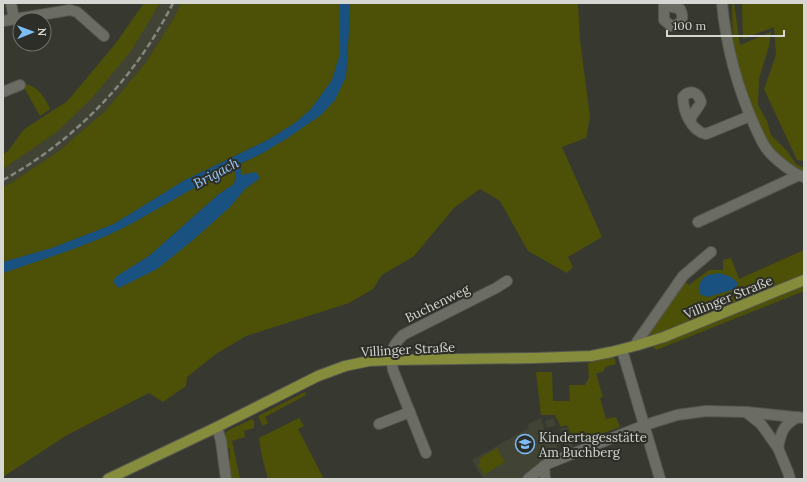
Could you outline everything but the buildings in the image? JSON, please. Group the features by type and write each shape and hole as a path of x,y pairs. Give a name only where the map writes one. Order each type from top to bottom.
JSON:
{"main road":[{"name":"Villinger Straße","path":"108,479 217,427 318,376 345,366 369,361 391,360 591,356 622,350 703,322 804,280"}],"street":[{"path":"698,222 800,176 765,148 750,116 734,68 725,27 722,3"},
{"path":"52,13 70,10 77,12 104,36"},
{"path":"3,92 20,84"},
{"path":"690,121 696,130 700,133 706,134 750,116"},
{"name":"Villinger Straße","path":"638,345 637,342 683,276 711,252"},
{"name":"Buchenweg","path":"391,360 392,348 403,334 496,288 507,281"},
{"path":"622,350 660,479"},
{"path":"391,360 393,370 426,453"},
{"path":"379,424 410,412"},
{"path":"528,479 544,466 645,425 677,415 699,412 746,412 801,418"},
{"path":"746,412 761,424 778,448 790,479"},
{"path":"778,448 780,435 785,425 801,418"},
{"path":"217,427 222,442 226,479"},
{"path":"544,466 545,479"}],"shaded area":[{"path":"144,3 160,3 131,51 92,98 57,132 3,169 3,154 8,151 26,128 66,102 71,97 116,43"},
{"path":"160,3 181,3 175,16 147,61 106,110 59,151 3,187 3,169 57,132 158,8"},
{"path":"181,3 339,3 339,57 332,80 311,109 295,123 268,140 185,180 114,224 52,248 3,262 3,187 59,151 106,110 147,61 175,16"},
{"path":"350,3 578,3 580,40 590,117 586,138 562,147 602,237 568,257 573,267 567,273 528,251 500,201 480,189 454,208 414,256 382,275 373,289 349,303 246,336 216,354 187,377 186,386 163,402 149,393 67,435 3,477 3,273 95,240 123,228 187,191 233,168 236,175 234,184 219,194 149,256 117,276 229,208 245,189 260,178 241,175 240,164 263,153 321,115 346,77"},
{"path":"732,3 734,3 740,45 771,32 769,46 759,79 758,105 767,121 771,135 787,151 796,164 804,168 804,178 776,164 750,107 733,51"},
{"path":"742,3 804,3 804,161 797,160 764,89 776,55 774,27 743,39"},
{"path":"22,84 32,86 40,92 50,109 40,116"},
{"path":"804,250 804,291 656,350 644,335 684,281 689,285 709,270 723,270 723,260 731,258 739,279"},
{"path":"614,357 616,364 605,367 604,371 596,374 603,397 600,398 606,419 616,417 620,427 574,444 567,425 561,427 555,415 541,415 536,372 552,372 553,401 570,401 569,385 585,385 589,378 588,363"},
{"path":"305,392 306,395 265,417 268,423 263,426 258,416"},
{"path":"299,418 304,426 298,429 324,479 268,479 259,438"},
{"name":"Kindertagesstätte Am Buchberg","path":"541,418 548,441 555,439 559,453 552,455 554,459 529,472 522,479 483,479 472,460 529,428 528,424"},
{"path":"554,418 556,425 547,428 545,421"},
{"path":"252,419 254,421 254,428 244,431 245,437 232,441 240,479 229,479 226,463 230,460 230,449 225,445 225,436 227,431"},
{"path":"567,427 573,447 566,449 560,429"},
{"path":"497,448 505,462 484,475 478,464 481,463 479,459"}],"water":[{"name":"Brigach","path":"339,3 350,3 350,14 346,77 335,100 321,115 289,137 263,153 240,164 241,175 256,172 260,178 245,189 229,208 192,241 157,269 119,288 114,283 117,276 149,256 219,194 234,184 236,175 233,168 109,235 3,273 3,262 52,248 114,224 185,180 268,140 295,123 311,109 332,80 339,57"},
{"path":"719,273 731,277 738,283 735,289 708,297 701,295 699,287 703,279 708,275"}],"railway":[{"path":"3,180 30,164 55,146 102,104 141,56 173,3"}],"place":[{"name":"Kindertagesstätte Am Buchberg","path":"525,444"}]}
